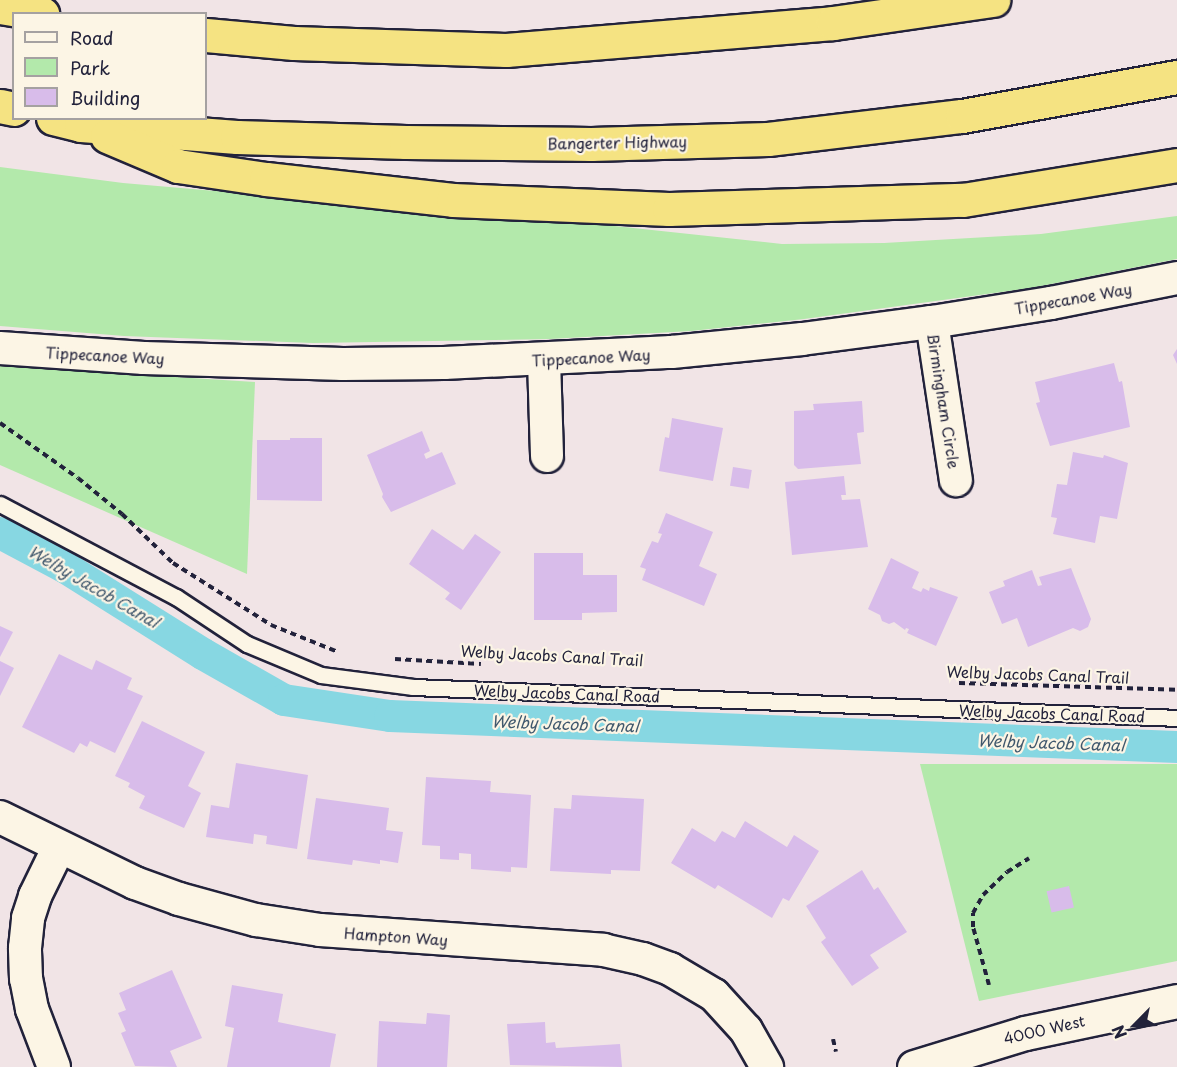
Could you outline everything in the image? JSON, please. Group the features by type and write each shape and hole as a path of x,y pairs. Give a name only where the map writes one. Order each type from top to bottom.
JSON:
{"highway":[{"path":"207,35 294,44 506,50 833,23 993,0"},
{"path":"0,7 30,12"},
{"name":"Bangerter Highway","path":"67,122 237,137 406,142 591,144 768,139 962,116 1177,77"},
{"path":"67,122 178,166 359,191 546,206 669,209 963,200 1177,165"}],"main road":[{"name":"4000 West","path":"914,1067 1025,1033 1177,1001"}],"street":[{"name":"Tippecanoe Way","path":"0,348 254,363 433,363 544,360 695,350 802,339 1051,303 1177,278"},
{"name":"Birmingham Circle","path":"932,322 956,480"},
{"path":"544,360 548,456"},
{"name":"Hampton Way","path":"0,817 135,883 189,902 255,920 320,930 603,950 643,959 670,969 714,995 746,1030 767,1067"},
{"path":"54,1067 32,1009 26,979 25,948 28,918 35,896 59,847"}],"lane":[{"name":"Welby Jacobs Canal Road","path":"0,504 176,597 247,644 321,675 414,687 1177,718"}],"path":[{"path":"0,423 78,478 122,514 173,563 271,625 348,656"},
{"name":"Welby Jacobs Canal Trail","path":"393,659 484,664"},
{"name":"Welby Jacobs Canal Trail","path":"953,683 1177,690"},
{"path":"989,985 973,927 973,913 983,895 1007,872 1029,858"},
{"path":"833,1039 836,1052"}],"green space":[{"path":"0,167 123,183 596,224 782,244 884,243 1041,234 1177,216 1177,259 1031,288 804,319 691,331 550,339 313,343 124,336 0,326"},
{"path":"0,366 255,382 247,574 0,465"},
{"path":"920,764 1177,764 1177,961 979,1001"}],"building":[{"path":"1177,349 1177,364 1173,355"},
{"path":"1114,363 1119,382 1122,381 1130,427 1050,446 1036,403 1040,402 1035,382"},
{"path":"862,401 864,432 857,433 861,464 798,469 794,465 794,411 814,410 813,404"},
{"path":"672,418 723,428 713,481 659,471 665,437 669,438"},
{"path":"422,431 430,451 424,454 426,459 442,452 456,484 391,512 382,497 383,494 367,455"},
{"path":"290,438 322,438 322,501 257,500 257,440 290,440"},
{"path":"1073,452 1103,458 1104,455 1128,463 1117,519 1100,516 1095,543 1053,534 1057,518 1051,517 1057,484 1067,485"},
{"path":"733,467 752,470 749,489 730,486"},
{"path":"844,476 846,495 841,495 842,500 860,499 868,547 792,555 785,482"},
{"path":"666,513 713,532 699,566 717,574 704,606 642,580 646,569 640,567 652,541 658,543 662,534 658,533"},
{"path":"432,529 463,550 475,534 501,552 461,610 445,599 450,593 409,564"},
{"path":"534,553 583,553 583,575 617,575 617,612 582,613 582,620 534,620"},
{"path":"891,558 919,572 912,588 921,592 923,588 929,591 930,587 958,597 936,646 907,633 909,629 905,630 894,622 889,624 882,621 880,615 868,609"},
{"path":"1071,568 1091,619 1088,627 1080,631 1073,628 1028,647 1017,618 1002,624 989,592 1005,586 1003,581 1032,570 1038,586 1042,585 1039,577"},
{"path":"0,626 13,632 0,657"},
{"path":"59,654 92,670 96,660 132,678 127,689 143,696 115,753 90,741 87,747 80,743 74,753 22,727"},
{"path":"0,661 14,668 0,696"},
{"path":"142,721 205,752 188,786 201,793 184,828 139,808 145,796 128,787 130,783 115,776"},
{"path":"236,763 308,775 297,849 266,844 267,836 254,834 253,844 206,837 211,805 229,808"},
{"path":"426,777 491,781 490,792 531,795 527,868 511,867 511,872 471,869 471,854 459,853 459,860 440,859 440,846 422,845"},
{"path":"572,795 644,799 640,871 611,870 611,874 550,871 554,808 571,809"},
{"path":"316,798 389,808 386,830 403,832 398,863 380,860 380,864 353,860 352,865 307,859"},
{"path":"745,821 787,847 794,835 819,851 789,901 783,898 772,918 718,885 715,889 671,863 692,828 715,842 722,831 735,838"},
{"path":"862,870 874,890 878,887 907,932 870,955 879,968 852,986 821,942 826,938 806,906"},
{"path":"1069,886 1074,907 1052,913 1047,891"},
{"path":"172,970 202,1038 170,1051 177,1067 135,1066 121,1033 126,1031 118,1013 126,1010 119,993"},
{"path":"232,985 283,994 278,1022 336,1034 330,1067 227,1067 234,1028 225,1026"},
{"path":"427,1013 450,1015 447,1067 377,1067 379,1021 426,1024"},
{"path":"545,1022 546,1043 555,1042 556,1048 620,1044 622,1067 510,1065 507,1024"}],"waterway":[{"name":"Welby Jacob Canal","path":"0,533 66,568 203,654 284,700 390,716 1177,747"}]}
